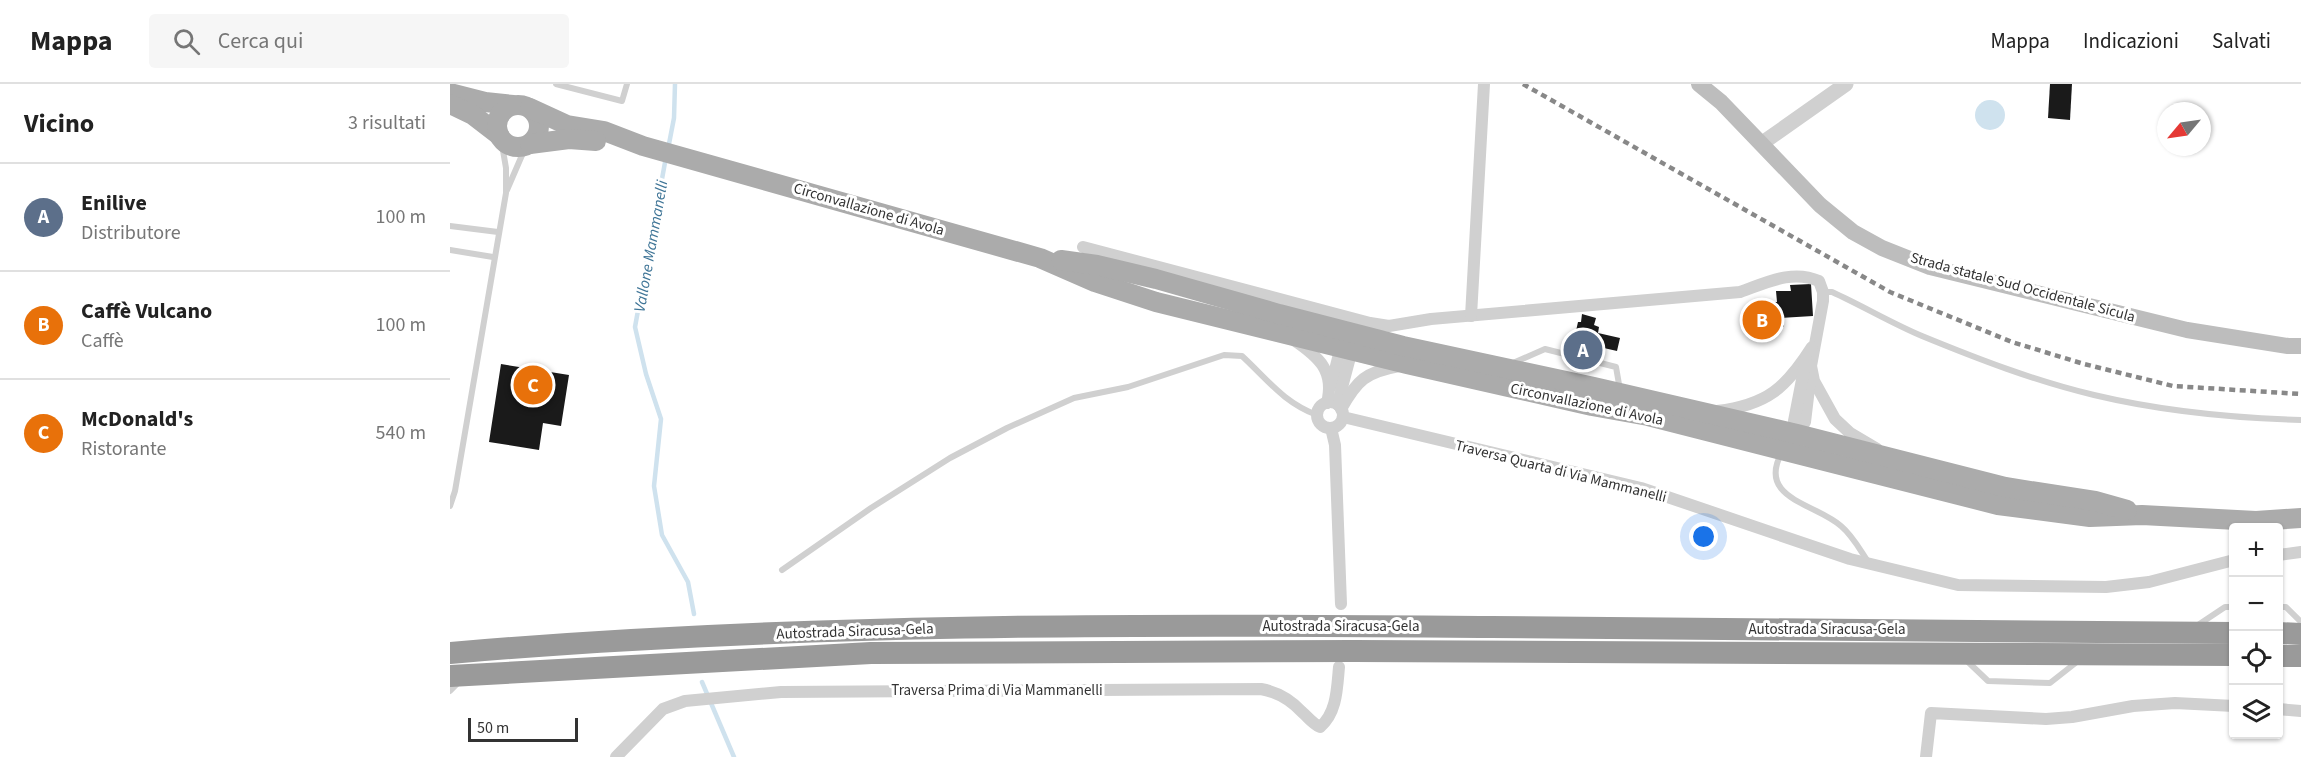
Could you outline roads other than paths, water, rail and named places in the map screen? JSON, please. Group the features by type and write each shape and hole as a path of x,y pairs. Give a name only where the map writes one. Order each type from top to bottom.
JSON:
{"highway":[{"name":"Autostrada Siracusa-Gela","path":"450,653 548,644 882,628 1326,626 2229,633"},
{"path":"2283,633 2301,634"},
{"name":"Autostrada Siracusa-Gela","path":"459,675 872,653 1389,651 2229,655"},
{"path":"2283,656 2301,656"}],"main road":[{"name":"Strada statale Sud Occidentale Sicula","path":"1699,84 1721,102 1820,205 1853,232 1882,248 1930,267 2187,330 2288,346 2301,346"},
{"path":"450,93 485,102 521,106 567,125 604,131 643,146"},
{"path":"450,104 473,115 515,147 581,139 643,146"},
{"path":"500,137 497,129 498,117 507,107 521,106 535,113 539,126 538,133 528,145"},
{"name":"Circonvallazione di Avola","path":"643,146 1040,258 1095,282 1156,302 1288,336 1348,341 1502,368 1797,434 2005,487 2095,501 2142,514"},
{"name":"Circonvallazione di Avola","path":"1040,258 1097,265 1156,279 1348,341 1407,364 1648,416 1998,505 2090,517 2142,514 2256,521 2301,518"}],"street":[{"path":"1471,316 1484,84"},
{"path":"1761,144 1846,84"},
{"path":"1083,247 1370,323 1389,326 1471,316 1740,292 1785,276 1806,276 1819,281 1823,292 1815,343 1809,361 1804,422 1797,434 1782,449"},
{"path":"1288,336 1318,359 1325,370 1338,409"},
{"path":"1331,387 1348,341"},
{"path":"1338,409 1320,407 1317,415 1321,425 1331,428 1339,425 1338,409 1348,341"},
{"path":"1703,412 1736,409 1760,402 1809,361"},
{"path":"1809,361 1814,381 1835,419 1850,433 1894,459"},
{"path":"1338,409 1362,378 1377,370 1407,364"},
{"name":"Traversa Quarta di Via Mammanelli","path":"1338,409 1641,488 1869,564 1958,585 2106,587 2149,582 2229,561"},
{"path":"1331,428 1335,445 1341,604"},
{"path":"1797,434 1807,456"},
{"path":"2283,554 2301,552"},
{"name":"Traversa Prima di Via Mammanelli","path":"616,757 663,709 685,701 781,692 1261,689 1277,692 1288,699 1312,723 1320,727 1327,722 1333,710 1339,667"},
{"path":"1926,757 1931,713 2046,719 2072,717 2133,706 2175,703 2229,706"},
{"path":"2283,709 2301,711"}],"lane":[{"path":"556,84 622,101 627,84"},
{"path":"450,506 455,491 493,257 506,193 506,168 500,137"},
{"path":"506,193 528,145"},
{"path":"450,226 498,232"},
{"path":"450,250 493,257"},
{"path":"1823,292 1832,292 1919,335 2039,380 2093,395 2137,404 2269,419 2301,420"},
{"path":"1502,368 1545,350 1616,367 1621,393"},
{"path":"782,570 940,464 1007,428 1074,398 1128,387 1224,355 1242,356 1277,392 1298,408 1317,415"},
{"path":"1782,449 1776,463 1777,486 1787,496 1840,525 1853,539 1869,564"},
{"path":"2188,632 2225,607 2229,607"},
{"path":"2283,608 2301,622"},
{"path":"450,691 459,675"}],"water":[{"path":"1990,100 2001,104 2005,115 2001,126 1990,130 1979,126 1975,115 1979,104"}],"waterway":[{"name":"Vallone Mammanelli","path":"668,149 674,118 675,84"},
{"name":"Vallone Mammanelli","path":"666,157 635,327 646,374 661,419 654,486 662,535 688,582 694,614"},
{"name":"Vallone Mammanelli","path":"702,682 734,757"}],"railway":[{"path":"1523,84 1890,292 2012,342 2084,364 2173,386 2301,394"}],"place":[{"name":"Caffè Vulcano","path":"1762,320"},
{"name":"Enilive","path":"1583,350"},
{"name":"McDonald's","path":"533,385"}]}
